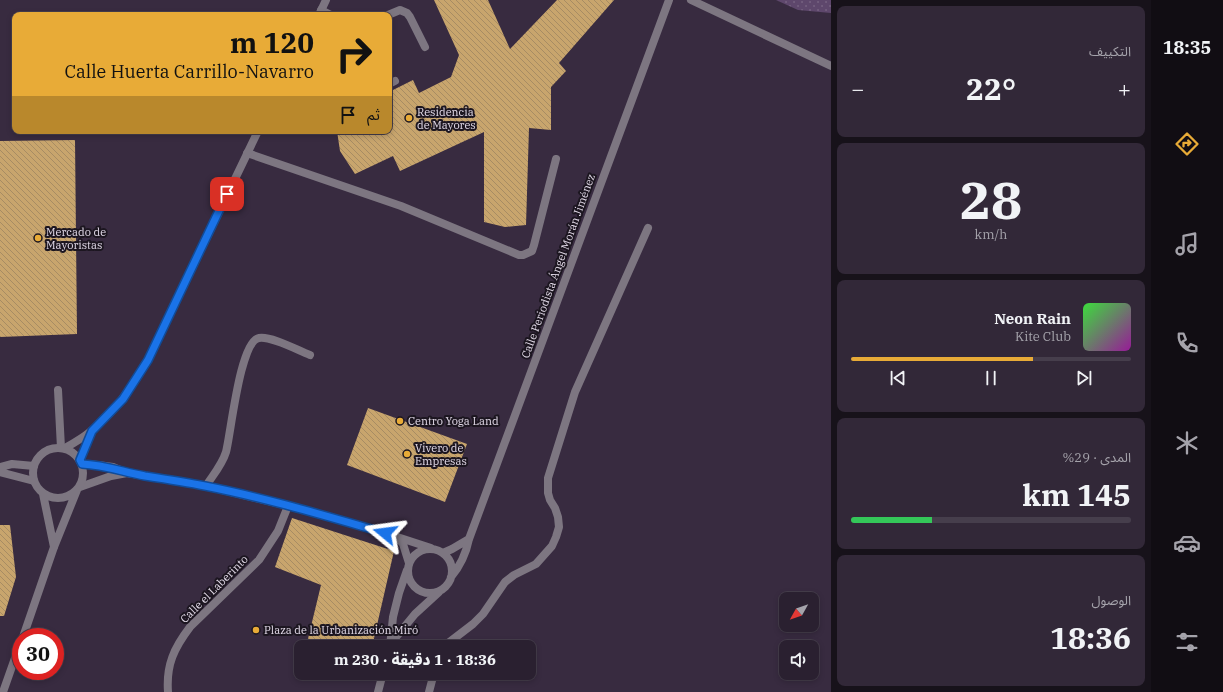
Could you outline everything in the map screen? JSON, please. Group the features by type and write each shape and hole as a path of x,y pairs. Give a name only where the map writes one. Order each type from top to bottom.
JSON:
{"street":[{"path":"320,12 326,0"},
{"name":"Calle Periodista Ángel Morán Jiménez","path":"452,577 463,559 469,539 669,0"},
{"path":"691,0 831,66"},
{"path":"392,13 400,10 407,13 425,47"},
{"path":"127,473 100,479 79,488 70,496 52,498 44,494 38,488 34,481 33,473 34,466 41,454 47,450 63,448 92,431 123,399 148,360 256,134"},
{"path":"247,153 396,204 523,255 532,251 556,159"},
{"path":"452,640 478,619 505,582 514,575 525,571 536,564 552,546 559,527 558,517 548,493 548,478 576,392 648,228"},
{"path":"206,486 221,464 226,451 238,384 248,348 253,340 269,337 310,355"},
{"path":"58,390 63,448"},
{"path":"81,462 92,431"},
{"path":"25,628 54,547 84,476 81,462 74,453 63,448"},
{"path":"81,462 105,466 127,473 206,486 288,506 397,536 443,553 449,559 451,564 452,577 448,584 415,614 395,640"},
{"path":"0,466 12,464 34,466"},
{"path":"0,472 34,481"},
{"path":"44,494 54,547"},
{"name":"Calle el Laberinto","path":"168,692 168,669 175,648 180,640 190,627 259,560 278,531 288,506"},
{"path":"397,536 403,544 408,566 408,576 411,583 423,592 437,592 443,589"},
{"path":"443,553 469,539"},
{"path":"391,640 393,617 408,566 412,557 418,552 431,548"},
{"path":"3,692 12,666"},
{"path":"378,692 381,680"},
{"path":"429,692 432,680"}],"shaded area":[{"path":"776,0 831,0 831,13 798,10"}],"building":[{"name":"Residencia de Mayores","path":"434,0 488,0 510,49 557,0 614,0 559,63 566,71 551,87 551,130 529,128 526,225 505,227 484,222 484,132 400,171 393,156 355,174 340,151 337,134 392,134 392,90 413,80 419,93 451,77 459,55"},
{"name":"Mercado de Mayoristas","path":"75,140 77,334 0,337 0,141"},
{"name":"Vivero de Empresas","path":"368,408 467,444 445,502 347,465"},
{"path":"292,518 394,551 374,640 308,640 321,585 275,567"},
{"path":"0,525 10,525 16,577 4,616 0,616"}],"place":[{"name":"Residencia de Mayores","path":"409,118"},
{"name":"Mercado de Mayoristas","path":"38,238"},
{"name":"Centro Yoga Land","path":"400,421"},
{"name":"Vivero de Empresas","path":"407,454"},
{"name":"Plaza de la Urbanización Miró","path":"256,630"}],"route":[{"path":"227,194 148,360 136,381 123,399 92,431 80,460 82,464 98,465 127,473 206,486 300,509 385,533"}]}
